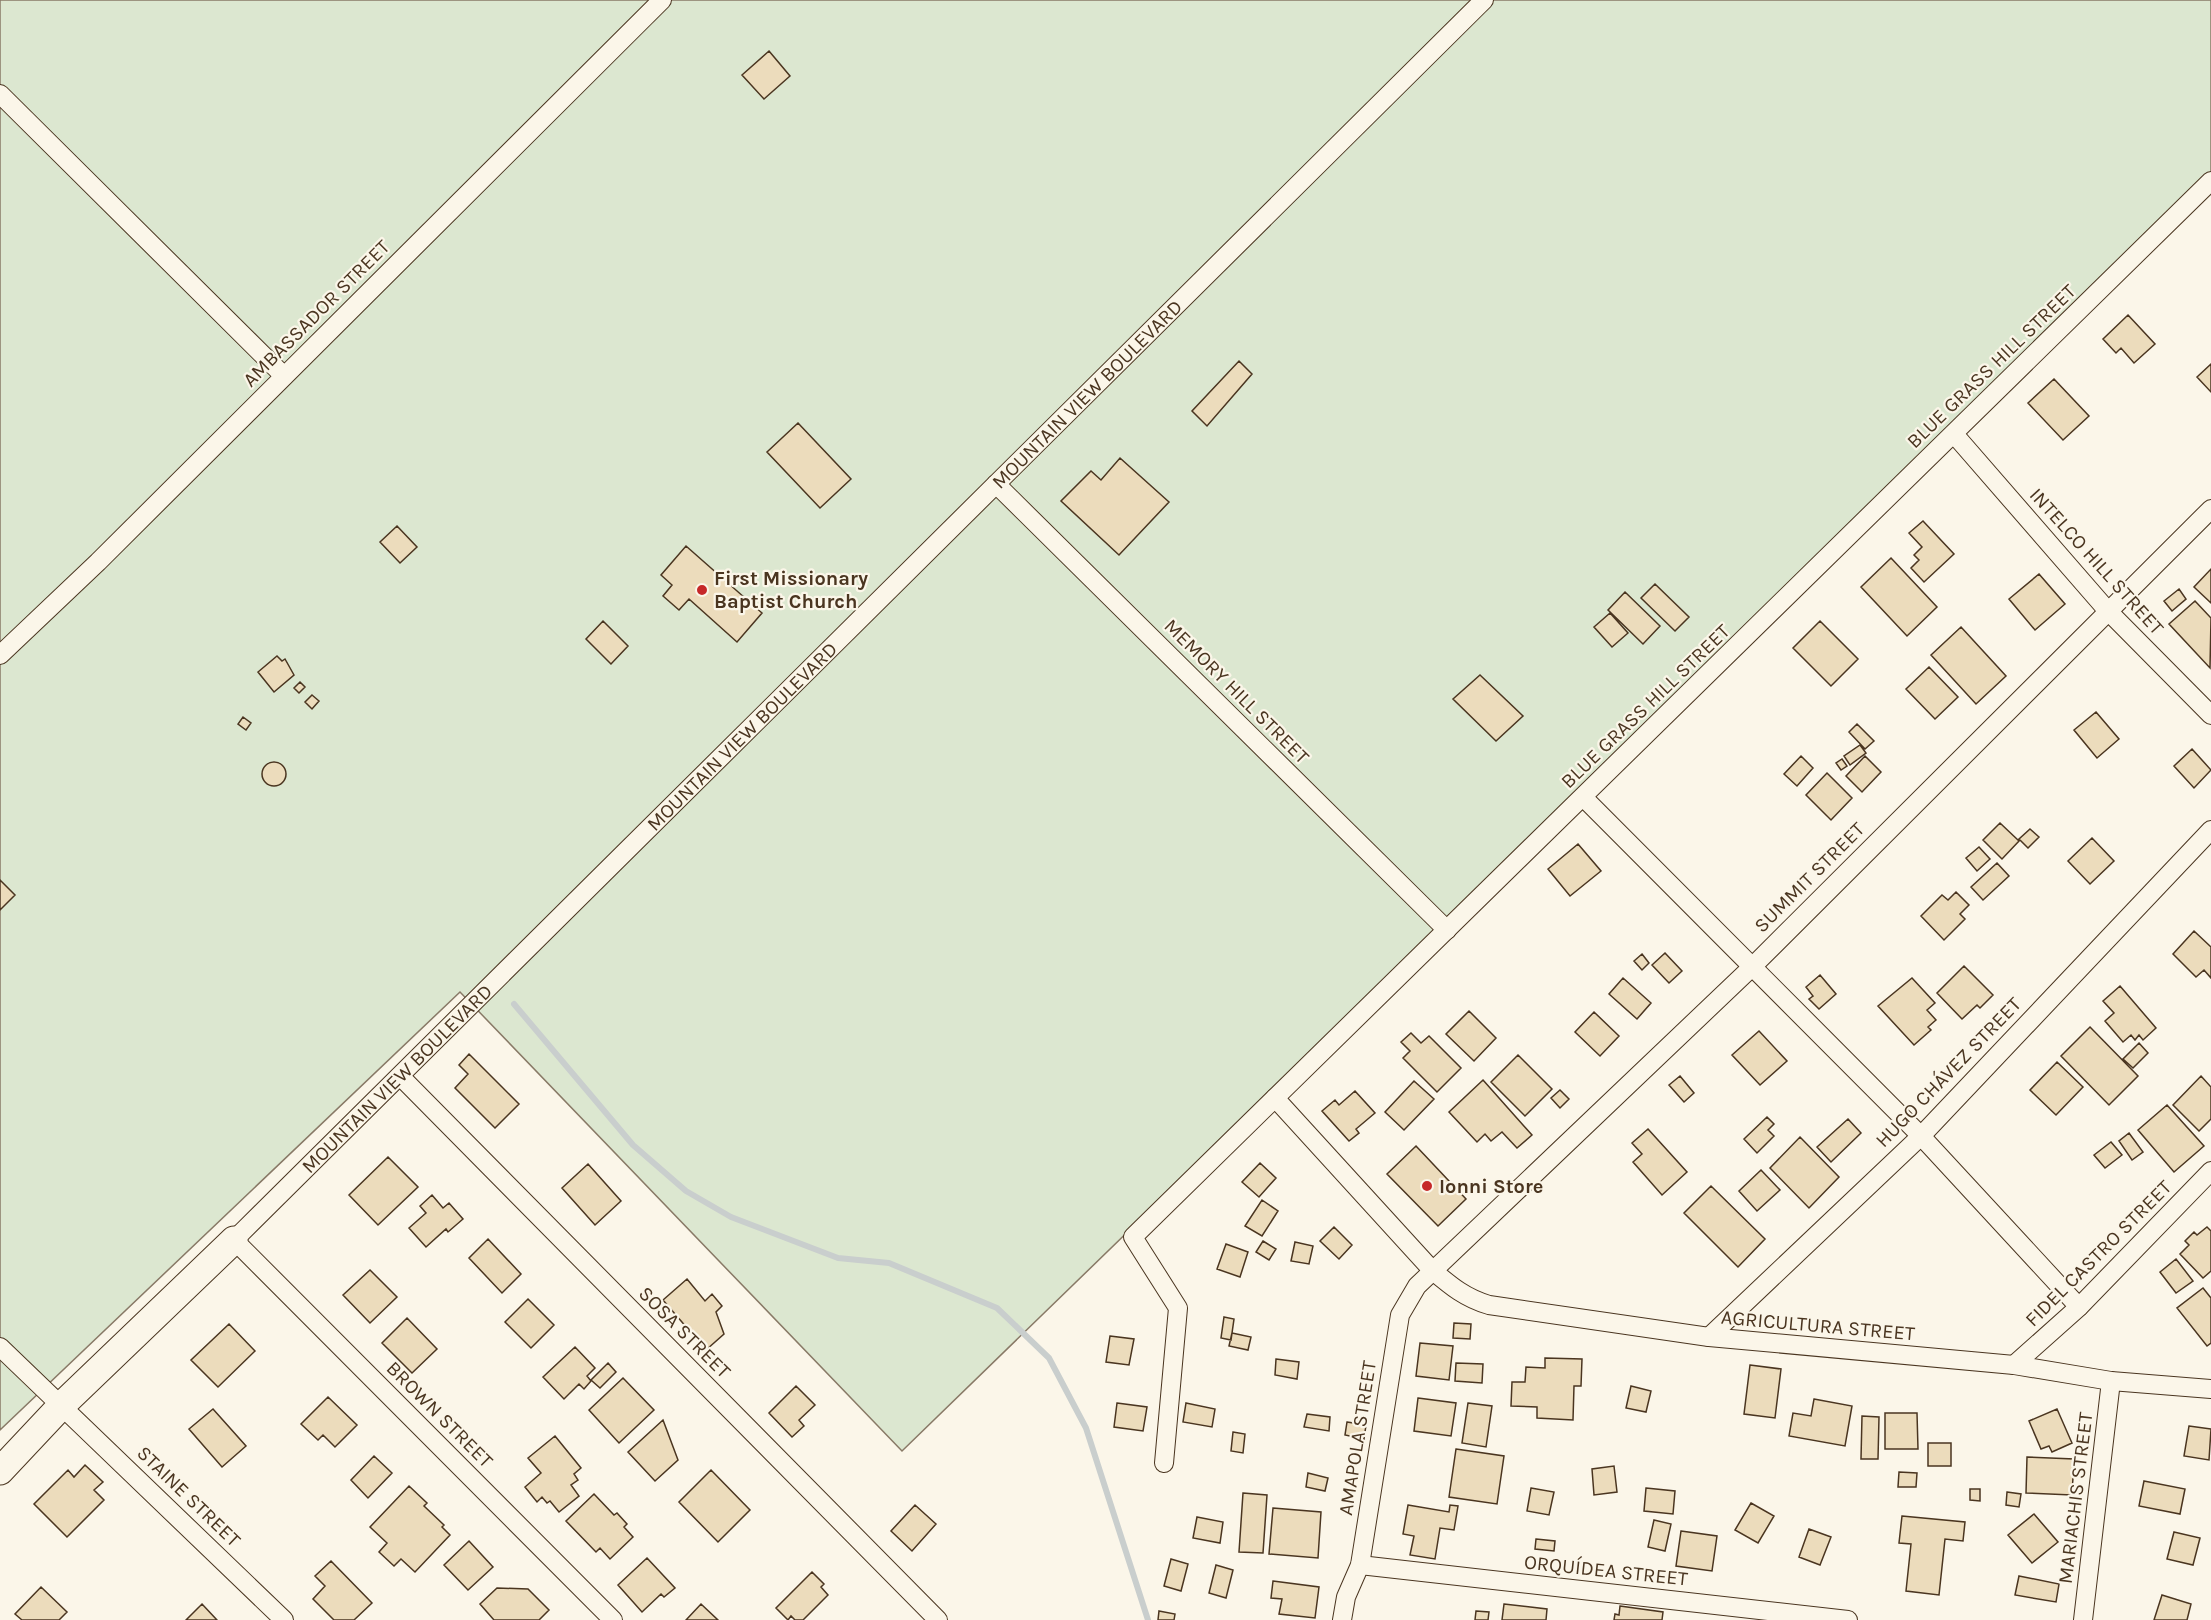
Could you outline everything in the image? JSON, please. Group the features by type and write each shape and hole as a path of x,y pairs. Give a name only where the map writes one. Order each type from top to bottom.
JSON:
{"street":[{"name":"AMBASSADOR STREET","path":"0,655 662,0"},
{"name":"MOUNTAIN VIEW BOULEVARD","path":"0,1471 62,1405 400,1076 1484,0"},
{"path":"0,94 284,376"},
{"name":"BLUE GRASS HILL STREET","path":"1164,1462 1178,1308 1133,1237 1584,798 2211,181"},
{"name":"INTELCO HILL STREET","path":"1954,434 2107,610 2211,715"},
{"name":"MEMORY HILL STREET","path":"996,484 1447,930"},
{"name":"SUMMIT STREET","path":"1432,1270 1752,966 2107,610 2211,509"},
{"path":"1584,798 1921,1136 2079,1307"},
{"name":"HUGO CHÁVEZ STREET","path":"1708,1337 1921,1136 2211,830"},
{"name":"SOSA STREET","path":"400,1076 938,1620"},
{"path":"1275,1098 1432,1270"},
{"name":"FIDEL CASTRO STREET","path":"2014,1365 2079,1307 2211,1171"},
{"name":"BROWN STREET","path":"234,1240 614,1620"},
{"name":"AGRICULTURA STREET","path":"1432,1270 1457,1292 1489,1305 1708,1337 2014,1365 2111,1381 2211,1389"},
{"name":"AMAPOLA STREET","path":"1342,1620 1346,1597 1360,1565 1400,1315 1417,1286 1432,1270"},
{"path":"0,1347 62,1405"},
{"name":"MARIACHIS STREET","path":"2083,1620 2111,1381"},
{"name":"STAINE STREET","path":"62,1405 284,1620"},
{"name":"ORQUÍDEA STREET","path":"1360,1565 1848,1620"}],"green space":[{"path":"0,0 2211,0 2211,180 902,1451 460,992 0,1430"}],"building":[{"path":"769,51 790,76 764,99 742,75"},
{"path":"2128,315 2155,344 2134,363 2121,348 2116,353 2103,339"},
{"path":"1239,361 1252,374 1207,426 1192,411"},
{"path":"2211,364 2211,392 2197,377"},
{"path":"2054,379 2089,416 2063,440 2028,403"},
{"path":"798,423 851,479 820,508 767,452"},
{"path":"1120,458 1169,502 1119,555 1061,501 1091,471 1101,480"},
{"path":"1923,521 1954,554 1924,582 1911,568 1919,560 1914,555 1922,547 1909,533"},
{"path":"397,526 417,547 400,563 380,542"},
{"name":"First Missionary Baptist Church","path":"686,546 762,613 737,642 689,599 679,610 663,596 672,585 661,575"},
{"path":"1891,558 1937,607 1907,636 1861,587"},
{"path":"2211,569 2211,603 2194,587"},
{"path":"2039,574 2065,604 2035,630 2009,599"},
{"path":"1655,584 1689,617 1675,631 1641,598"},
{"path":"2179,589 2186,599 2172,611 2164,601"},
{"path":"1625,592 1660,626 1643,644 1608,610"},
{"path":"2195,601 2211,618 2210,668 2169,624"},
{"path":"1610,613 1628,633 1612,647 1594,627"},
{"path":"603,621 628,646 611,664 586,639"},
{"path":"1820,621 1858,659 1831,686 1793,648"},
{"path":"1961,627 2006,676 1976,704 1931,655"},
{"path":"277,656 282,661 285,659 294,675 274,692 258,672"},
{"path":"1929,667 1958,697 1935,719 1906,689"},
{"path":"1480,675 1523,716 1496,741 1453,699"},
{"path":"300,682 305,687 299,693 294,688"},
{"path":"312,695 319,701 312,709 305,702"},
{"path":"2096,712 2119,739 2097,758 2074,730"},
{"path":"243,717 251,723 246,730 238,724"},
{"path":"1857,724 1874,741 1865,749 1849,732"},
{"path":"1860,745 1866,753 1850,765 1844,756"},
{"path":"2192,749 2211,770 2194,788 2174,766"},
{"path":"1801,756 1813,768 1797,786 1784,774"},
{"path":"1865,756 1881,772 1862,792 1846,776"},
{"path":"1842,759 1847,766 1841,770 1836,763"},
{"path":"274,762 279,763 285,769 285,779 279,785 274,786 269,785 263,779 262,774 263,769 269,763"},
{"path":"1827,773 1852,798 1831,820 1806,795"},
{"path":"2000,823 2019,841 2002,859 1983,840"},
{"path":"2030,829 2039,837 2028,848 2019,839"},
{"path":"2092,838 2114,861 2090,884 2068,861"},
{"path":"1578,844 1601,871 1570,896 1548,869"},
{"path":"1979,847 1990,859 1977,871 1966,858"},
{"path":"1997,863 2009,876 1983,900 1971,887"},
{"path":"0,880 15,895 0,910"},
{"path":"1956,892 1969,905 1960,914 1965,919 1944,940 1921,916 1942,895 1948,900"},
{"path":"2194,931 2211,947 2211,978 2204,970 2196,977 2173,954"},
{"path":"1665,953 1682,971 1669,983 1652,965"},
{"path":"1642,954 1649,963 1642,970 1634,961"},
{"path":"1964,966 1993,995 1980,1008 1977,1005 1962,1019 1937,993"},
{"path":"1820,975 1836,994 1819,1009 1809,999 1813,996 1806,987"},
{"path":"1623,978 1651,1003 1637,1019 1609,994"},
{"path":"1912,978 1935,1003 1927,1010 1936,1020 1928,1027 1931,1030 1914,1045 1878,1006"},
{"path":"2120,986 2156,1028 2143,1040 2139,1035 2135,1040 2131,1035 2123,1042 2105,1021 2114,1013 2103,1001"},
{"path":"1469,1011 1496,1038 1474,1061 1446,1034"},
{"path":"1594,1012 1619,1036 1600,1056 1575,1032"},
{"path":"2090,1027 2138,1076 2109,1105 2061,1056"},
{"path":"1759,1031 1787,1061 1760,1085 1732,1055"},
{"path":"1411,1033 1421,1043 1429,1036 1461,1068 1437,1092 1403,1058 1410,1051 1401,1042"},
{"path":"2139,1043 2148,1053 2133,1068 2123,1059"},
{"path":"469,1054 519,1104 495,1128 455,1088 468,1074 459,1065"},
{"path":"1518,1055 1552,1089 1525,1116 1491,1082"},
{"path":"2057,1062 2083,1087 2056,1115 2030,1090"},
{"path":"1680,1076 1694,1093 1684,1102 1669,1085"},
{"path":"2201,1076 2211,1087 2211,1119 2199,1131 2173,1105"},
{"path":"1483,1080 1532,1135 1517,1148 1502,1132 1491,1141 1485,1134 1477,1142 1449,1112"},
{"path":"1414,1081 1434,1099 1404,1130 1385,1112"},
{"path":"1560,1090 1569,1099 1560,1108 1551,1098"},
{"path":"1355,1091 1375,1113 1356,1129 1359,1133 1349,1141 1322,1111 1335,1100 1339,1105"},
{"path":"2167,1105 2204,1146 2174,1172 2138,1130"},
{"path":"1767,1117 1774,1124 1768,1130 1774,1136 1757,1153 1744,1139"},
{"path":"1848,1119 1861,1133 1831,1162 1817,1147"},
{"path":"1648,1129 1687,1172 1662,1195 1633,1162 1642,1154 1632,1143"},
{"path":"2129,1133 2143,1152 2132,1160 2119,1141"},
{"path":"1800,1137 1839,1177 1809,1208 1770,1168"},
{"path":"2111,1142 2122,1155 2105,1168 2094,1155"},
{"name":"Ionni Store","path":"1416,1146 1466,1199 1438,1226 1387,1174"},
{"path":"388,1157 418,1187 378,1225 349,1195"},
{"path":"1260,1163 1276,1178 1259,1197 1242,1182"},
{"path":"588,1164 621,1201 595,1225 562,1188"},
{"path":"1761,1170 1780,1190 1757,1211 1739,1191"},
{"path":"1711,1186 1765,1239 1738,1267 1684,1213"},
{"path":"432,1195 443,1208 449,1203 463,1219 448,1232 446,1229 426,1247 409,1228 426,1213 420,1206"},
{"path":"1262,1200 1278,1211 1262,1236 1245,1226"},
{"path":"1334,1227 1352,1245 1339,1259 1320,1241"},
{"path":"2207,1227 2211,1231 2211,1271 2203,1278 2180,1254 2189,1245 2185,1241 2194,1232 2197,1235"},
{"path":"488,1239 521,1274 502,1293 469,1258"},
{"path":"1263,1241 1276,1249 1269,1260 1256,1252"},
{"path":"1295,1242 1313,1246 1309,1264 1291,1261"},
{"path":"1226,1244 1248,1252 1240,1277 1217,1269"},
{"path":"2176,1259 2193,1281 2176,1293 2160,1272"},
{"path":"370,1270 397,1297 370,1323 343,1295"},
{"path":"687,1279 705,1301 712,1294 722,1306 716,1312 724,1334 706,1350 663,1300"},
{"path":"2203,1288 2211,1298 2211,1343 2207,1346 2177,1308"},
{"path":"528,1299 554,1325 531,1348 505,1322"},
{"path":"1224,1317 1234,1319 1231,1340 1221,1338"},
{"path":"407,1318 437,1349 412,1373 382,1343"},
{"path":"1454,1323 1471,1324 1470,1339 1453,1338"},
{"path":"229,1324 255,1351 218,1387 191,1360"},
{"path":"1232,1333 1251,1337 1248,1350 1229,1346"},
{"path":"1110,1336 1134,1339 1129,1365 1106,1362"},
{"path":"1420,1343 1453,1346 1449,1380 1416,1376"},
{"path":"575,1347 595,1368 587,1376 591,1381 584,1389 579,1384 564,1399 543,1377"},
{"path":"1545,1358 1582,1359 1581,1386 1574,1386 1573,1420 1537,1418 1537,1407 1511,1406 1512,1382 1525,1382 1526,1367 1545,1368"},
{"path":"1276,1359 1299,1362 1297,1379 1275,1375"},
{"path":"608,1363 616,1372 600,1388 591,1380"},
{"path":"1456,1363 1483,1364 1482,1383 1455,1381"},
{"path":"1750,1365 1781,1369 1775,1418 1744,1414"},
{"path":"623,1378 654,1410 619,1443 589,1410"},
{"path":"796,1386 815,1405 799,1420 804,1426 792,1437 769,1413"},
{"path":"1631,1386 1651,1391 1646,1412 1626,1408"},
{"path":"328,1397 357,1425 335,1447 323,1435 318,1440 301,1424"},
{"path":"1418,1398 1456,1403 1451,1436 1414,1431"},
{"path":"1814,1399 1852,1406 1845,1446 1789,1436 1793,1413 1811,1416"},
{"path":"1117,1403 1147,1407 1143,1431 1114,1427"},
{"path":"1186,1403 1215,1409 1212,1427 1183,1422"},
{"path":"1468,1403 1492,1406 1486,1447 1462,1443"},
{"path":"213,1409 246,1446 222,1467 189,1429"},
{"path":"2057,1409 2072,1443 2052,1452 2049,1446 2041,1449 2029,1421"},
{"path":"1885,1413 1917,1413 1918,1449 1885,1449"},
{"path":"1307,1414 1330,1417 1329,1431 1304,1427"},
{"path":"1862,1416 1879,1417 1878,1459 1861,1459"},
{"path":"663,1420 678,1460 655,1481 628,1452"},
{"path":"1347,1422 1366,1425 1364,1439 1345,1435"},
{"path":"2189,1426 2211,1429 2209,1460 2184,1456"},
{"path":"1233,1432 1245,1434 1243,1453 1231,1451"},
{"path":"555,1436 581,1468 574,1474 578,1480 571,1485 579,1496 559,1512 550,1501 547,1503 542,1497 537,1502 525,1487 541,1473 528,1458"},
{"path":"1928,1443 1951,1443 1951,1466 1928,1466"},
{"path":"1456,1449 1504,1456 1497,1504 1449,1497"},
{"path":"374,1456 392,1473 368,1498 351,1480"},
{"path":"2027,1457 2074,1459 2072,1495 2026,1493"},
{"path":"85,1465 103,1482 94,1490 104,1500 67,1537 34,1504 68,1470 74,1477"},
{"path":"1614,1466 1617,1492 1594,1495 1592,1469"},
{"path":"711,1470 750,1510 718,1542 679,1502"},
{"path":"1899,1472 1917,1473 1916,1487 1898,1487"},
{"path":"1308,1473 1328,1478 1325,1491 1306,1487"},
{"path":"2144,1481 2185,1489 2180,1514 2139,1506"},
{"path":"409,1486 427,1503 424,1506 444,1525 442,1527 450,1535 415,1572 401,1559 394,1566 379,1552 387,1543 370,1527"},
{"path":"1531,1488 1554,1492 1549,1515 1527,1511"},
{"path":"1646,1488 1675,1491 1673,1514 1644,1511"},
{"path":"1970,1489 1980,1489 1980,1501 1970,1500"},
{"path":"2007,1492 2021,1494 2019,1507 2006,1505"},
{"path":"1243,1493 1267,1495 1263,1553 1239,1552"},
{"path":"594,1494 614,1515 617,1513 627,1524 624,1527 633,1537 610,1559 600,1548 596,1552 566,1521"},
{"path":"1751,1503 1774,1516 1758,1543 1735,1530"},
{"path":"915,1505 936,1524 912,1551 891,1531"},
{"path":"1408,1505 1449,1512 1450,1505 1458,1506 1454,1530 1440,1528 1435,1559 1410,1555 1414,1536 1403,1534"},
{"path":"1273,1508 1321,1512 1318,1558 1269,1554"},
{"path":"2034,1514 2058,1542 2032,1563 2008,1535"},
{"path":"1902,1516 1965,1522 1963,1541 1945,1539 1939,1595 1906,1591 1911,1544 1899,1543"},
{"path":"1197,1517 1223,1522 1220,1543 1193,1538"},
{"path":"1654,1520 1671,1524 1665,1551 1648,1547"},
{"path":"1809,1529 1831,1537 1820,1565 1799,1557"},
{"path":"1681,1531 1717,1536 1712,1571 1676,1566"},
{"path":"2174,1532 2200,1538 2193,1565 2167,1559"},
{"path":"1536,1539 1555,1541 1554,1551 1535,1549"},
{"path":"469,1541 493,1567 468,1590 444,1565"},
{"path":"647,1558 675,1588 664,1597 661,1594 642,1612 618,1585"},
{"path":"1171,1559 1188,1564 1181,1591 1164,1586"},
{"path":"331,1561 372,1603 354,1620 334,1620 313,1599 325,1586 315,1576"},
{"path":"1216,1565 1233,1570 1226,1598 1209,1593"},
{"path":"812,1572 824,1584 821,1587 828,1595 803,1620 795,1620 791,1616 788,1620 776,1608"},
{"path":"2019,1576 2059,1584 2056,1602 2015,1595"},
{"path":"1273,1581 1319,1587 1315,1618 1279,1614 1282,1599 1271,1598"},
{"path":"41,1587 67,1612 59,1620 22,1620 15,1614"},
{"path":"497,1588 528,1589 549,1610 539,1620 494,1620 480,1604"},
{"path":"2162,1595 2191,1604 2187,1620 2154,1620"},
{"path":"202,1604 217,1620 186,1620"},
{"path":"701,1604 718,1620 686,1620"},
{"path":"1504,1604 1547,1609 1546,1620 1502,1620"},
{"path":"1620,1606 1663,1612 1662,1620 1614,1620 1615,1614 1619,1615"},
{"path":"1159,1611 1175,1614 1174,1620 1158,1620"},
{"path":"1476,1611 1489,1612 1488,1620 1475,1620"}],"waterway":[{"path":"514,1004 633,1145 686,1191 731,1217 838,1258 889,1263 997,1308 1049,1358 1086,1428 1148,1620"}],"place":[{"name":"First Missionary Baptist Church","path":"702,590"},
{"name":"Ionni Store","path":"1427,1186"}]}
